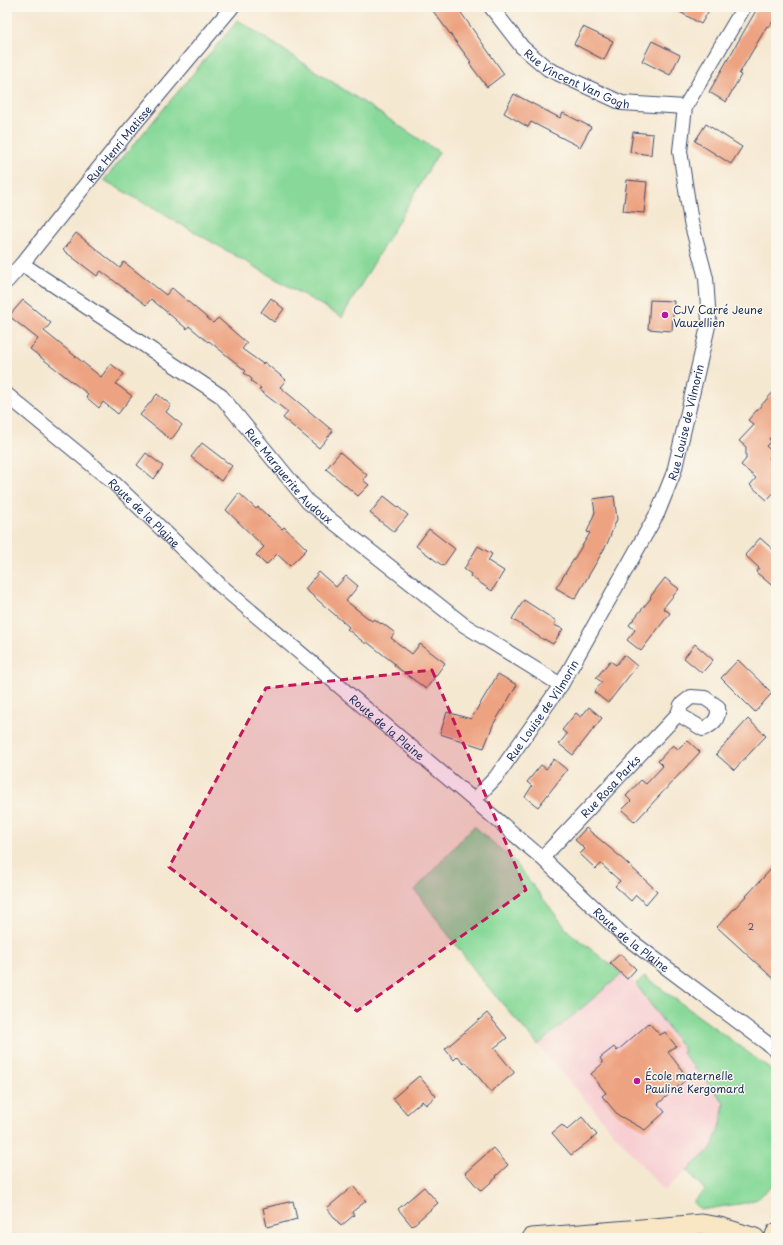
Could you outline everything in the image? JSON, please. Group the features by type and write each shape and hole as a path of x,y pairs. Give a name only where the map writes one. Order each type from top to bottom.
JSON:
{"street":[{"name":"Rue Henri Matisse","path":"7,281 126,134 232,7"},
{"name":"Rue Vincent Van Gogh","path":"491,7 522,47 548,69 622,103 685,108"},
{"name":"Rue Louise de Vilmorin","path":"474,800 496,777 561,685 658,512 674,472 708,322 706,278 691,222 680,151 685,108 744,7"},
{"name":"Rue Marguerite Audoux","path":"22,264 222,396 308,502 464,625 561,685"},
{"name":"Route de la Plaine","path":"7,395 113,482 220,585 542,858 623,935 776,1050"},
{"name":"Rue Rosa Parks","path":"542,858 678,714"},
{"path":"532,1238 702,1224 720,1227 755,1238"},
{"path":"774,1238 776,1233"}],"highlighted area":[{"path":"432,670 526,890 357,1011 169,867 266,688"}],"shaded area":[{"path":"622,974 636,984 684,1050 682,1053 724,1102 721,1124 711,1149 664,1191 538,1045"}],"green space":[{"path":"238,20 439,152 342,317 104,180"},
{"path":"474,826 514,861 568,931 622,974 538,1045 482,980 415,890"},
{"path":"644,976 776,1073 776,1183 757,1199 745,1203 700,1210 693,1202 705,1190 687,1170 711,1149 721,1124 724,1102 682,1053 684,1050 636,984"}],"building":[{"path":"430,7 457,7 504,74 487,87 469,63 471,62"},
{"path":"671,7 711,7 701,24"},
{"path":"758,7 776,7 776,17 769,27 767,26 739,74 741,75 726,102 709,92"},
{"path":"583,27 613,41 604,60 574,44"},
{"path":"652,41 680,55 670,75 642,61"},
{"path":"514,94 560,118 563,113 591,127 580,147 531,122 528,127 504,113"},
{"path":"706,124 742,147 731,164 695,141"},
{"path":"633,132 653,134 651,155 630,152"},
{"path":"627,180 647,182 644,213 623,211"},
{"path":"76,233 120,268 124,262 166,295 172,288 213,323 218,318 247,343 242,349 263,364 264,362 286,380 280,387 333,431 319,448 283,418 288,412 259,390 261,388 251,381 252,379 244,373 246,371 209,341 208,342 189,326 187,329 151,299 146,305 101,271 97,276 63,250"},
{"path":"271,298 284,309 274,322 261,312"},
{"path":"23,300 51,323 44,331 101,377 111,364 124,374 116,384 132,396 118,414 103,402 99,408 86,397 88,394 30,349 38,339 9,316"},
{"path":"650,300 674,301 672,331 648,329"},
{"path":"776,389 776,431 769,439 771,441 766,446 774,453 769,458 772,461 770,464 774,468 771,472 776,477 776,490 767,500 750,485 756,478 741,465 746,459 746,447 739,441 754,425 748,420"},
{"path":"157,394 171,405 166,412 182,425 171,440 140,415"},
{"path":"202,443 232,466 221,481 191,457"},
{"path":"340,452 367,475 363,480 369,485 358,496 326,469"},
{"path":"146,453 163,466 154,479 137,465"},
{"path":"239,493 256,509 258,507 282,529 284,527 307,549 290,566 277,554 266,565 256,555 264,547 226,510"},
{"path":"384,496 408,515 394,532 370,513"},
{"path":"614,496 617,519 607,544 575,599 556,588 590,533 587,532 595,512 593,499"},
{"path":"429,529 455,549 443,566 416,546"},
{"path":"760,538 776,552 776,589 756,572 759,568 745,555"},
{"path":"478,546 492,554 488,561 504,571 492,591 470,576 471,574 464,569"},
{"path":"319,572 336,587 346,576 358,586 346,601 372,621 374,619 381,624 382,623 395,633 391,638 412,654 420,644 445,663 426,689 367,642 366,644 347,629 349,627 305,589"},
{"path":"665,578 679,589 663,608 670,613 641,651 627,640 635,630 629,625"},
{"path":"524,600 556,621 554,625 563,629 553,644 544,640 512,619"},
{"path":"695,644 713,660 702,673 684,658"},
{"path":"624,655 637,666 608,703 594,692 602,682 596,678 610,661 616,665"},
{"path":"738,660 772,693 755,712 721,678"},
{"path":"498,674 517,685 493,725 484,748 440,734 447,712 471,719"},
{"path":"589,707 602,718 573,755 559,744 567,734 562,730 576,713 581,717"},
{"path":"748,719 766,736 734,770 716,754"},
{"path":"687,740 700,752 635,822 622,810 631,801 626,796 641,780 646,784 663,766 658,761 673,745 678,749"},
{"path":"554,759 567,770 538,807 525,797 532,786 527,782 541,765 546,769"},
{"path":"586,828 616,853 657,891 646,904 636,895 631,901 615,886 620,881 601,864 596,869 580,854 585,849 575,840"},
{"path":"776,864 776,981 717,927"},
{"path":"620,954 636,969 627,979 610,963"},
{"path":"487,1013 507,1038 494,1048 514,1072 491,1092 466,1062 464,1064 458,1056 454,1060 445,1049"},
{"path":"649,1023 660,1035 665,1032 676,1046 668,1052 688,1078 658,1104 665,1112 645,1130 618,1115 602,1096 606,1093 591,1074 603,1063 600,1058 614,1047 617,1051"},
{"path":"419,1076 436,1096 426,1105 422,1101 407,1114 393,1098"},
{"path":"582,1117 597,1135 571,1155 552,1133 562,1125 567,1130"},
{"path":"493,1148 508,1165 481,1191 465,1173"},
{"path":"353,1186 366,1201 352,1212 354,1215 341,1226 327,1208"},
{"path":"424,1187 438,1203 412,1226 398,1209"},
{"path":"293,1201 297,1219 267,1227 263,1208"}],"place":[{"name":"CJV Carré Jeune Vauzellien","path":"665,315"},
{"name":"École maternelle Pauline Kergomard","path":"637,1081"}]}
